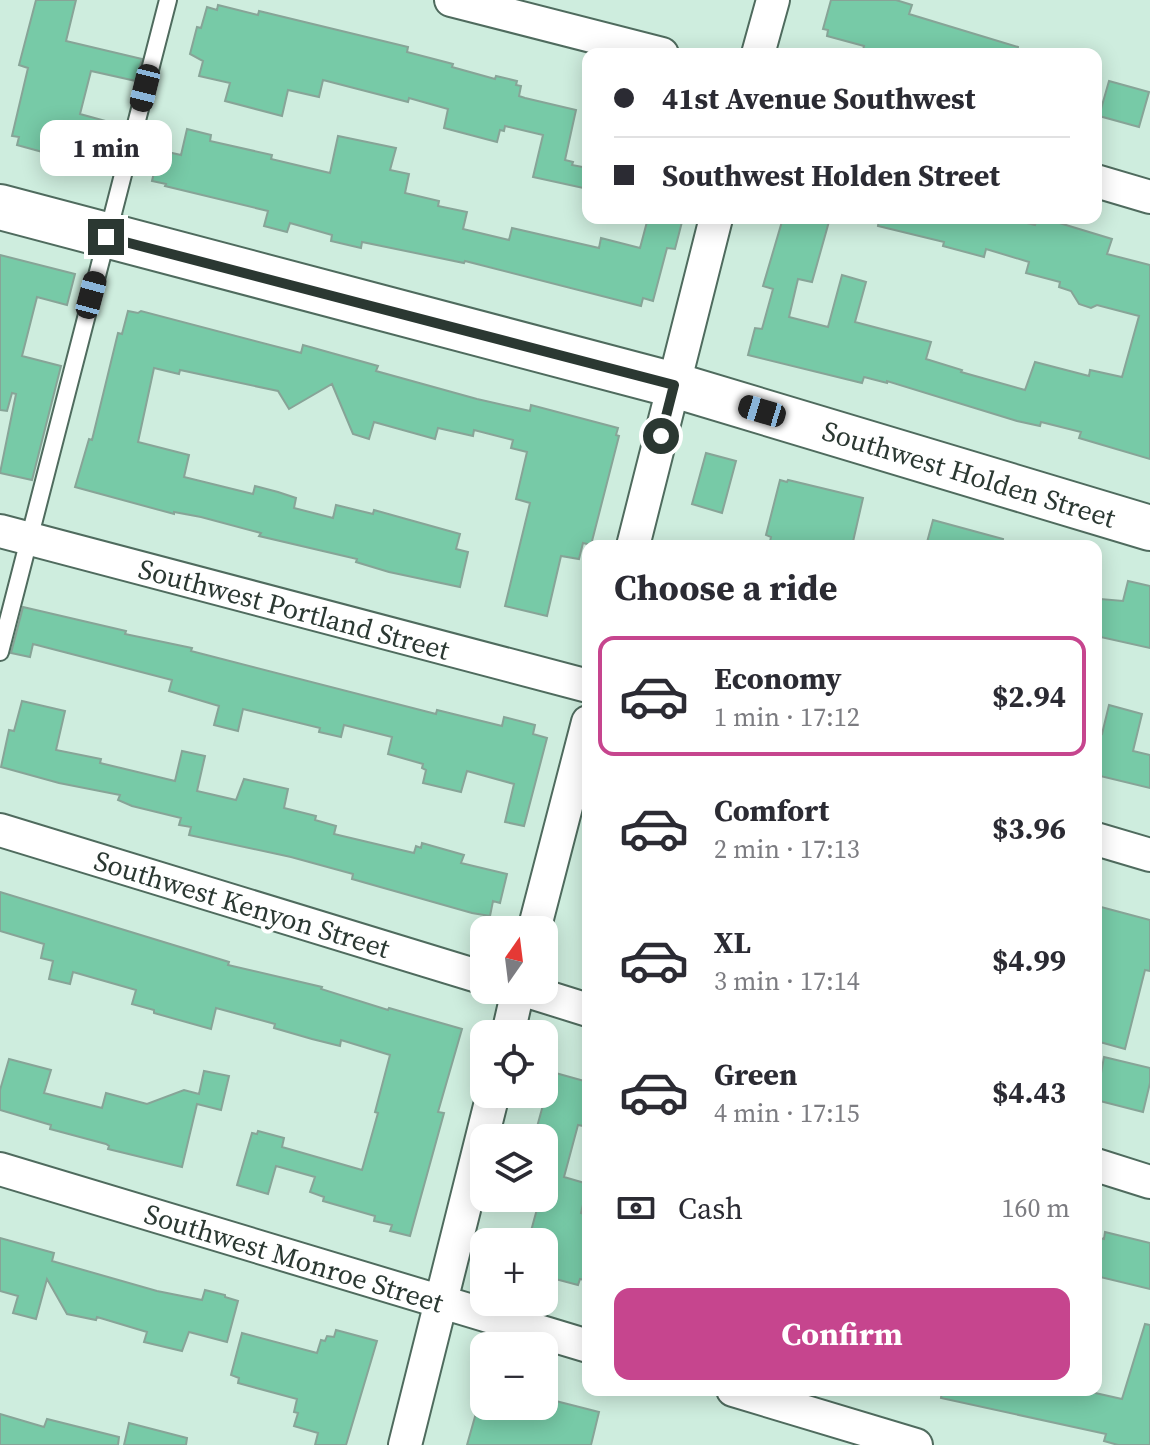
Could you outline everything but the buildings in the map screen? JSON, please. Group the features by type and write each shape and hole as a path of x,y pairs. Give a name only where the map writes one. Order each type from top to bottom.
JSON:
{"street":[{"path":"451,0 639,48"},
{"path":"760,48 773,0"},
{"path":"1102,183 1150,197"},
{"name":"Southwest Holden Street","path":"0,207 674,385 1150,528"},
{"path":"635,540 714,224"},
{"name":"Southwest Portland Street","path":"14,535 582,684"},
{"path":"538,916 582,745"},
{"name":"Southwest Kenyon Street","path":"0,830 470,974"},
{"path":"1102,841 1150,855"},
{"path":"558,1001 582,1008"},
{"path":"405,1445 490,1108"},
{"path":"1102,1167 1150,1182"},
{"name":"Southwest Monroe Street","path":"0,1169 582,1344"},
{"path":"753,1396 916,1445"}],"lane":[{"path":"0,652 14,535 106,237 168,0"}],"route":[{"path":"106,237 674,385 661,436"}]}
